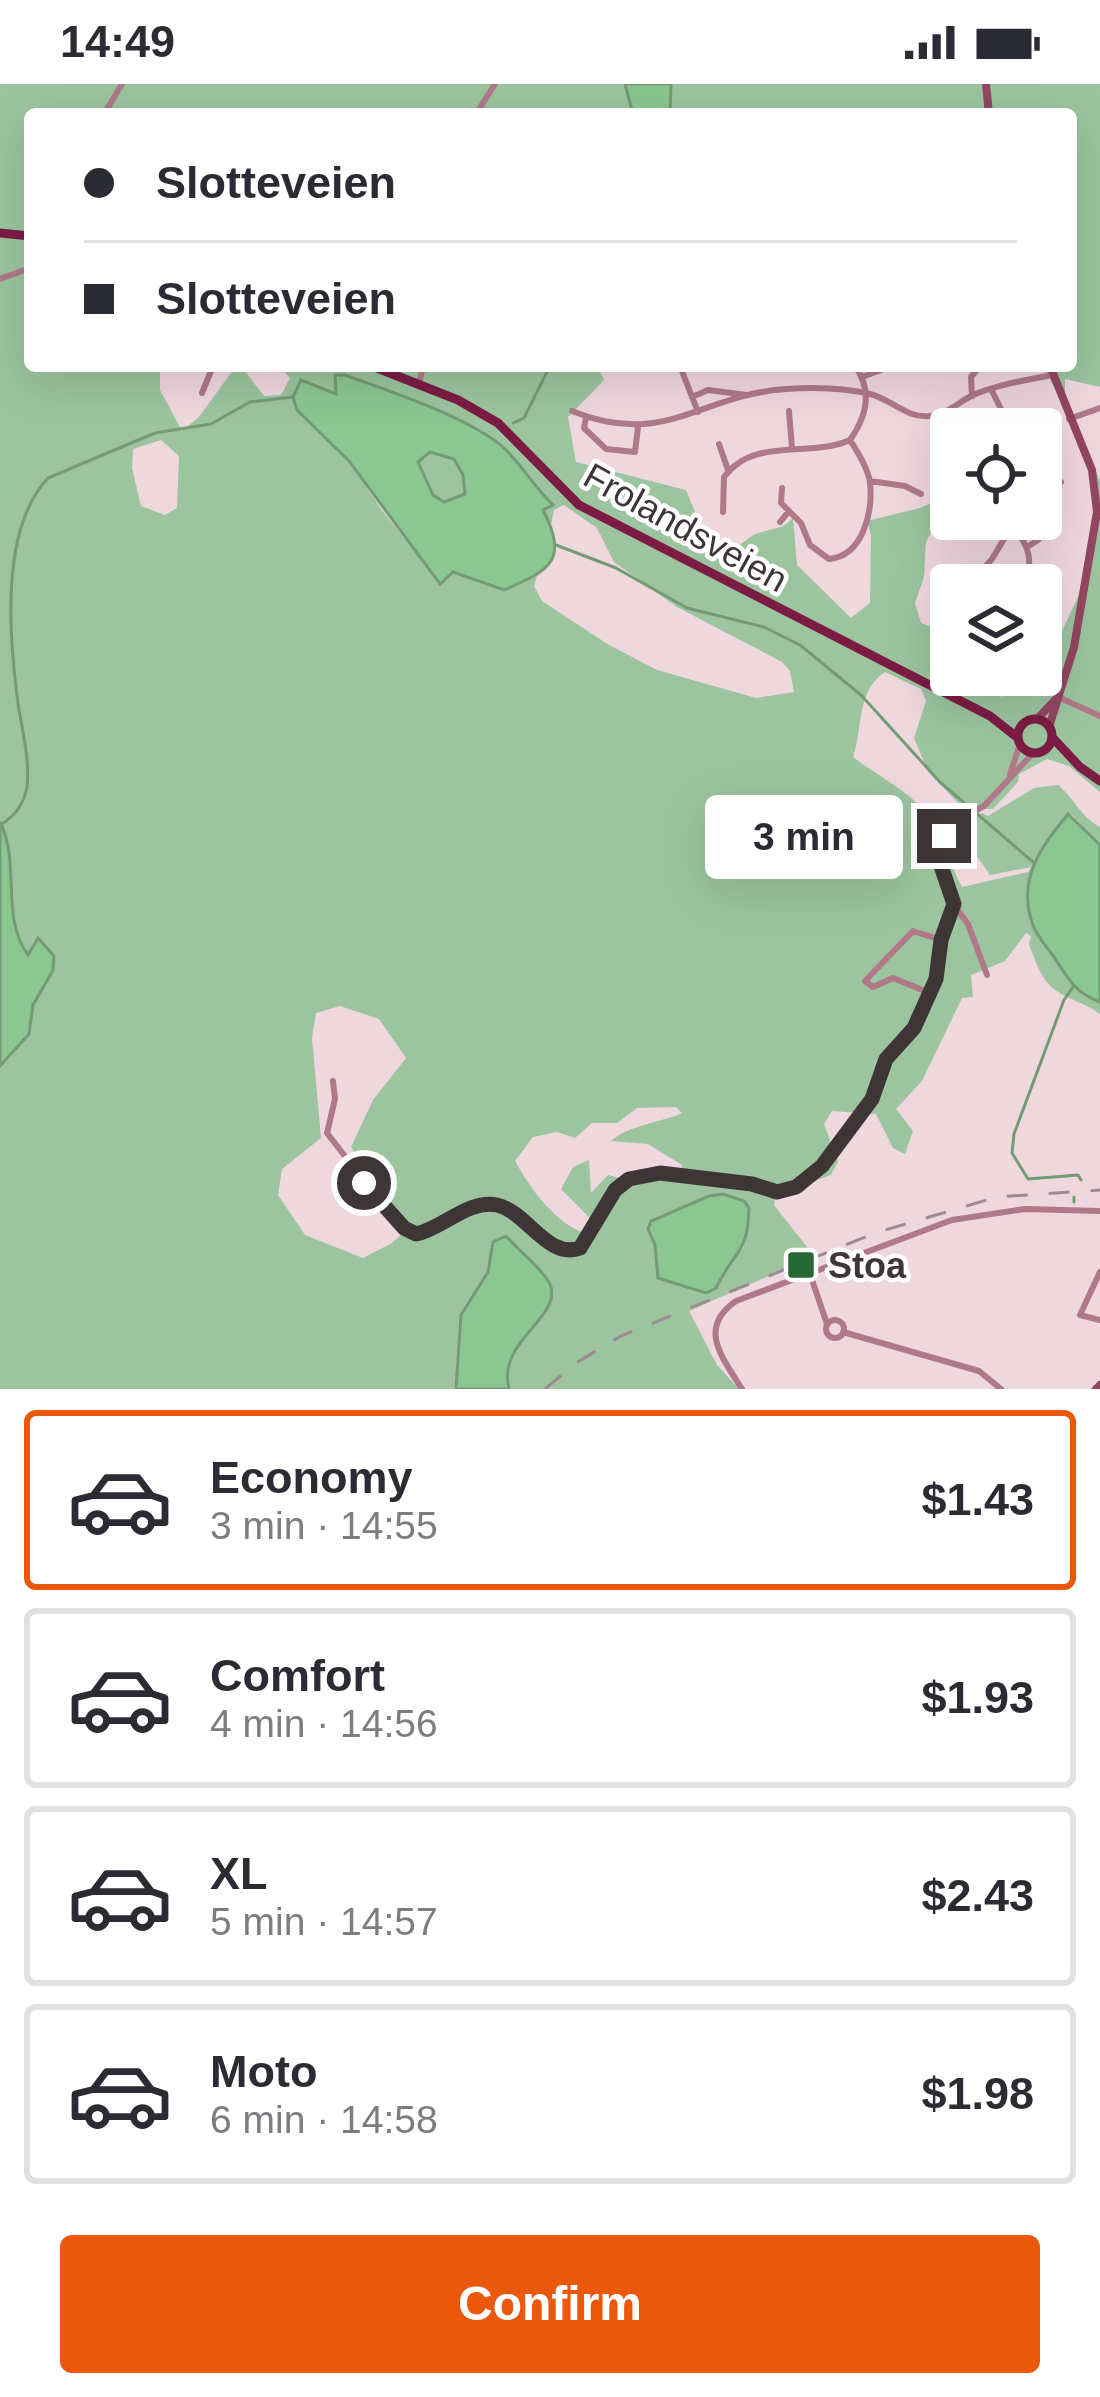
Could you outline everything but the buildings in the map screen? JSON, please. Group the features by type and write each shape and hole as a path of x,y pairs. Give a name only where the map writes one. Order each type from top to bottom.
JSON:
{"main road":[{"name":"Frolandsveien","path":"387,372 458,400 498,423 579,505 991,716 1038,752"},
{"path":"1052,372 1091,470 1097,512 1074,647 1051,732 1038,752 1080,767 1100,781"},
{"path":"1019,741 1025,722 1037,719 1058,697"},
{"name":"Frolandsveien","path":"991,716 1025,722"},
{"path":"1037,719 1080,767"}],"street":[{"path":"202,393 211,372"},
{"path":"419,385 422,372"},
{"path":"682,372 698,412"},
{"path":"722,512 728,470 766,452 850,440 867,405 859,372"},
{"path":"862,377 876,372"},
{"path":"972,396 975,372"},
{"path":"572,411 638,427 790,388 867,393 904,411 933,417 972,396 1045,372"},
{"path":"991,389 1000,408"},
{"path":"692,397 708,390 751,396"},
{"path":"1069,419 1100,408"},
{"path":"789,411 792,448"},
{"path":"586,417 584,428 608,451 635,452 638,427"},
{"path":"782,488 782,502 801,523 810,545 820,554 839,558 855,546 870,506 870,481 850,440"},
{"path":"719,444 728,470"},
{"path":"870,481 905,486 921,494"},
{"path":"780,522 789,511"},
{"path":"985,564 1003,540"},
{"path":"1021,540 1030,564"},
{"path":"1027,548 1038,540"},
{"path":"1058,697 1100,716"},
{"path":"1009,778 1019,741"},
{"path":"987,975 940,863 946,827 984,806 1038,752"},
{"path":"333,1081 335,1099 327,1132 364,1183 409,1232 421,1234 491,1204 506,1209 569,1252 580,1248 615,1190 641,1175 739,1182 777,1192 804,1183 872,1099 886,1059 914,1028 941,959 941,940 954,904"},
{"path":"930,993 893,978 873,986 866,981 913,931 941,940"},
{"path":"742,1389 716,1340 716,1320 736,1301 975,1214 1024,1209 1100,1211"},
{"path":"809,1271 825,1330 838,1338 844,1332"},
{"path":"1100,1272 1080,1315 1100,1320"},
{"path":"827,1324 838,1320 844,1332 979,1370 1001,1389"}],"shaded area":[{"path":"0,84 625,84 631,108 24,108 24,372 160,372 160,390 182,431 199,417 232,372 246,372 264,396 281,395 290,378 284,372 601,372 604,380 568,417 576,462 686,490 706,539 732,550 793,518 797,565 851,618 870,603 867,521 930,503 924,577 915,603 921,623 930,626 930,696 1002,697 1062,696 1062,631 1079,595 1097,489 1072,421 1046,372 1077,372 1077,108 670,108 671,84 1100,84 1100,387 1065,379 1065,398 1100,481 1100,792 1069,766 1047,759 1019,774 1018,782 993,809 964,809 929,773 914,738 926,701 921,689 885,672 869,689 853,757 928,815 962,887 1028,872 1031,867 990,875 956,826 982,813 988,816 1034,788 1058,785 1100,827 1100,845 1072,815 1033,928 1084,996 1100,1002 1100,1014 1050,986 1026,933 1005,961 971,975 973,997 962,998 922,1081 896,1109 913,1131 905,1154 893,1148 876,1114 832,1111 824,1124 838,1161 831,1175 812,1182 802,1193 776,1192 774,1205 814,1256 689,1311 717,1365 739,1389 509,1389 511,1359 543,1313 551,1286 506,1236 493,1242 488,1272 461,1315 456,1389 0,1389 0,1066 29,1034 34,940 29,955 15,925 9,855 0,822","holes":["335,375 345,375 479,431 553,505 543,510 551,525 554,510 564,505 597,528 614,562 677,607 782,662 790,671 794,692 756,698 657,670 542,601 534,586 537,576 504,590 453,572 441,584 349,461 320,434 320,387 337,394","161,440 179,456 177,508 165,515 141,506 132,468 133,449","340,1006 379,1019 406,1058 373,1100 351,1147 406,1230 363,1258 305,1235 278,1195 282,1169 321,1138 312,1038 316,1013","676,1107 682,1113 611,1141 648,1144 682,1165 682,1174 608,1175 591,1193 589,1160 573,1167 561,1189 589,1217 586,1233 554,1214 515,1161 533,1137 557,1132 575,1138 592,1123 617,1123 637,1108","723,1195 744,1247 724,1269 658,1278 651,1221 709,1196"]},
{"path":"625,84 671,84 670,108 631,108"},
{"path":"335,375 345,375 432,408 495,441 553,505 543,510 554,541 550,562 504,590 453,572 440,584 349,461 297,410 293,397 301,380 336,394","holes":["430,452 454,459 463,475 465,494 444,502 433,495 418,462"]},
{"path":"430,452 454,459 463,475 465,494 443,502 433,495 418,462"},
{"path":"1068,814 1100,845 1100,1002 1068,978 1037,934 1029,909 1034,865"},
{"path":"0,822 20,940 28,955 38,938 54,956 53,970 33,1005 29,1034 0,1066"},
{"path":"723,1194 744,1201 749,1208 748,1223 743,1244 716,1288 706,1293 658,1278 655,1245 648,1229 651,1221"},
{"path":"506,1236 544,1275 551,1299 512,1357 509,1389 456,1389 461,1315 488,1272 493,1242"}],"waterway":[{"path":"513,423 524,418 547,372"},
{"path":"2,824 19,808 27,787 11,616 15,554 33,500 48,478 155,433 211,424 250,402 293,397"},
{"path":"556,545 616,568 687,608 764,627 800,645 861,695 940,782 1033,862"},
{"path":"1073,987 1014,1134 1012,1153 1028,1179 1078,1175 1081,1180"},
{"path":"1074,1197 1074,1202"}],"railway":[{"path":"545,1389 621,1336 875,1233 997,1197 1100,1190"}],"place":[{"name":"Stoa","path":"801,1265"}],"route":[{"path":"364,1183 409,1232 428,1232 491,1204 506,1209 569,1252 580,1248 615,1190 641,1175 752,1184 777,1192 804,1183 872,1099 886,1059 914,1028 936,979 941,940 954,904 940,863 944,836"}]}
